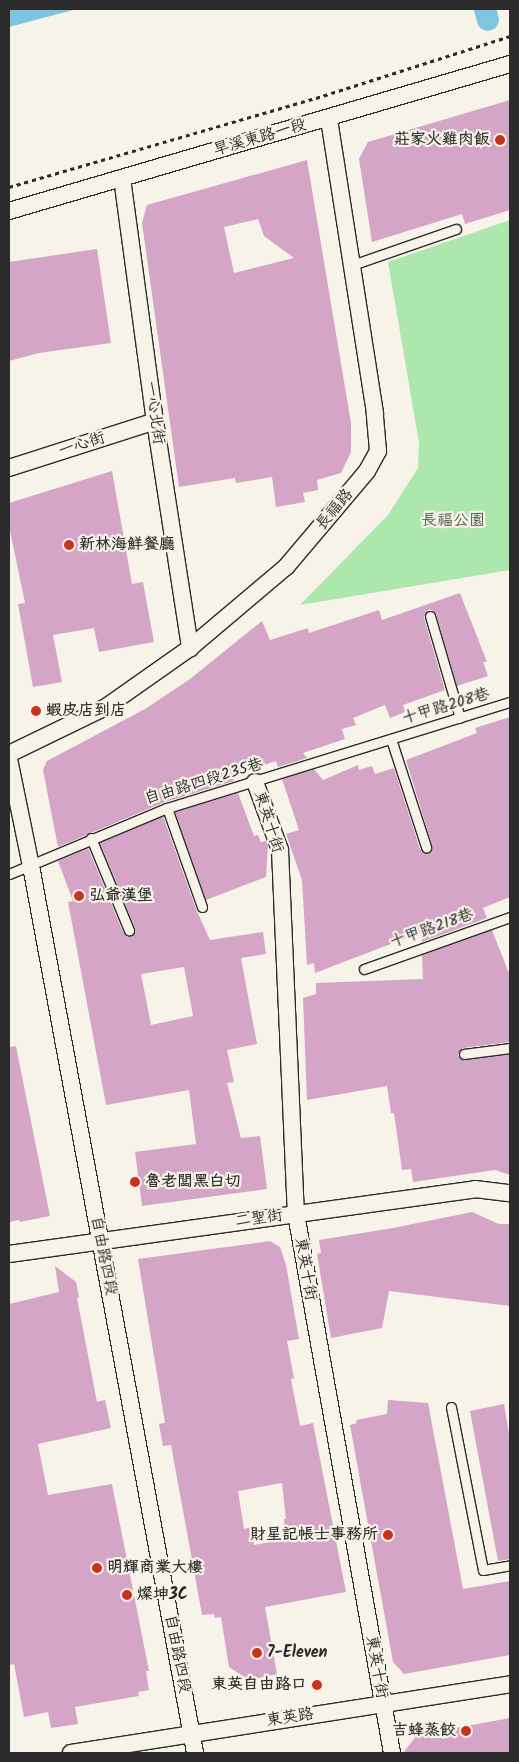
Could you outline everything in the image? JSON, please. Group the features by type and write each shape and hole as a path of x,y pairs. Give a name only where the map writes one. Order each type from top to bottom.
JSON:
{"street":[{"name":"旱溪東路一段","path":"9,211 510,64"},
{"name":"長福路","path":"9,754 106,707 190,648 286,567 367,472 378,451 375,413 329,118"},
{"name":"一心北街","path":"122,178 155,421 190,648"},
{"name":"一心街","path":"9,468 155,421"},
{"name":"自由路四段","path":"9,760 31,866 195,1753"},
{"name":"東英十街","path":"255,782 280,850 296,1214 392,1753"},
{"name":"二聖街","path":"9,1254 475,1189 510,1193"},
{"name":"東英路","path":"71,1753 510,1684"}],"lane":[{"path":"352,265 456,229"},
{"path":"430,616 460,718"},
{"name":"十甲路208巷","path":"391,739 510,702"},
{"path":"391,739 426,847"},
{"name":"自由路四段235巷","path":"9,874 31,866 91,838 167,808 391,739"},
{"path":"167,808 202,907"},
{"path":"91,838 129,930"},
{"name":"十甲路218巷","path":"364,969 510,917"},
{"path":"464,1054 510,1048"},
{"path":"451,1407 483,1570 510,1565"}],"path":[{"path":"9,187 306,101 510,36"}],"green space":[{"name":"長福公園","path":"510,220 510,570 300,605 388,515 418,468 419,443 388,262"}],"water":[{"path":"9,9 77,9 9,27"}],"building":[{"path":"510,100 510,210 465,224 462,214 372,242 359,159 368,142"},
{"path":"307,160 351,423 351,452 341,473 317,480 318,490 303,493 305,502 276,507 272,477 236,483 235,478 179,487 142,223 147,205","holes":["258,219 264,236 294,258 234,273 224,227"]},
{"path":"97,249 111,343 39,353 9,361 9,262"},
{"path":"112,471 132,584 143,582 154,642 99,652 94,628 53,635 62,682 33,687 18,604 25,603 9,526 9,503"},
{"path":"460,593 487,662 483,662 488,676 457,686 436,614 432,610 428,610 424,618 445,690 403,705 405,712 390,718 385,705 353,718 356,725 342,729 345,739 303,753 307,758 278,767 276,761 232,776 234,781 165,802 58,847 43,770 47,761 145,709 190,679 262,621 270,640 308,628 309,633 379,610 382,620"},
{"path":"510,717 510,897 483,908 487,918 422,942 422,932 315,973 314,963 307,965 302,880 286,834 299,830 282,779 314,769 323,780 358,765 359,770 372,766 375,774 394,768 420,849 427,853 431,851 432,845 406,760 477,733 475,728"},
{"path":"238,793 254,836 258,835 261,842 266,841 268,845 266,877 206,900 175,812"},
{"path":"163,816 196,909 210,940 263,932 266,954 241,958 257,1044 227,1050 234,1082 227,1083 241,1138 260,1136 267,1189 142,1206 135,1152 196,1144 189,1090 106,1105 68,902 73,901 58,861 88,848 123,932 128,936 132,936 135,928 100,843","holes":["184,967 193,1016 151,1025 141,974"]},
{"path":"492,930 510,976 510,1042 463,1048 458,1054 459,1058 465,1060 510,1054 510,1175 495,1170 413,1182 411,1169 402,1170 394,1113 391,1113 387,1086 307,1100 303,998 316,994 316,983 423,979 422,955"},
{"path":"16,1046 50,1216 20,1222 19,1220 9,1222 9,1047"},
{"path":"472,1212 499,1224 510,1224 510,1306 389,1291 382,1328 331,1338 317,1254 321,1253 319,1240 393,1228"},
{"path":"270,1241 280,1247 286,1265 299,1339 287,1341 294,1378 291,1379 300,1426 313,1423 346,1592 265,1607 277,1674 249,1680 229,1667 221,1617 215,1618 214,1614 202,1615 171,1445 163,1446 159,1424 165,1423 138,1259","holes":["282,1483 286,1519 284,1519 285,1539 254,1545 251,1527 244,1529 238,1491"]},
{"path":"55,1266 76,1282 79,1297 77,1298 97,1402 105,1400 111,1428 38,1444 48,1495 112,1484 149,1671 146,1671 149,1690 138,1692 139,1696 75,1707 78,1724 51,1728 48,1712 24,1717 14,1664 9,1665 9,1304 59,1292"},
{"path":"388,1400 428,1403 463,1589 510,1581 510,1655 404,1674 393,1662 350,1425 357,1423 356,1420 387,1414"},
{"path":"504,1404 510,1440 510,1559 498,1561 470,1411"},
{"path":"510,1718 510,1753 403,1753 417,1735"}],"waterway":[{"path":"485,9 488,20"}],"place":[{"name":"莊家火雞肉飯","path":"500,140"},
{"name":"新林海鮮餐廳","path":"69,545"},
{"name":"蝦皮店到店","path":"36,711"},
{"name":"弘爺漢堡","path":"79,896"},
{"name":"魯老闆黑白切","path":"135,1182"},
{"name":"財星記帳士事務所","path":"388,1535"},
{"name":"明輝商業大樓","path":"97,1568"},
{"name":"燦坤3C","path":"127,1595"},
{"name":"7-Eleven","path":"257,1653"},
{"name":"東英自由路口","path":"317,1685"},
{"name":"吉蜂蒸餃","path":"466,1731"}]}
